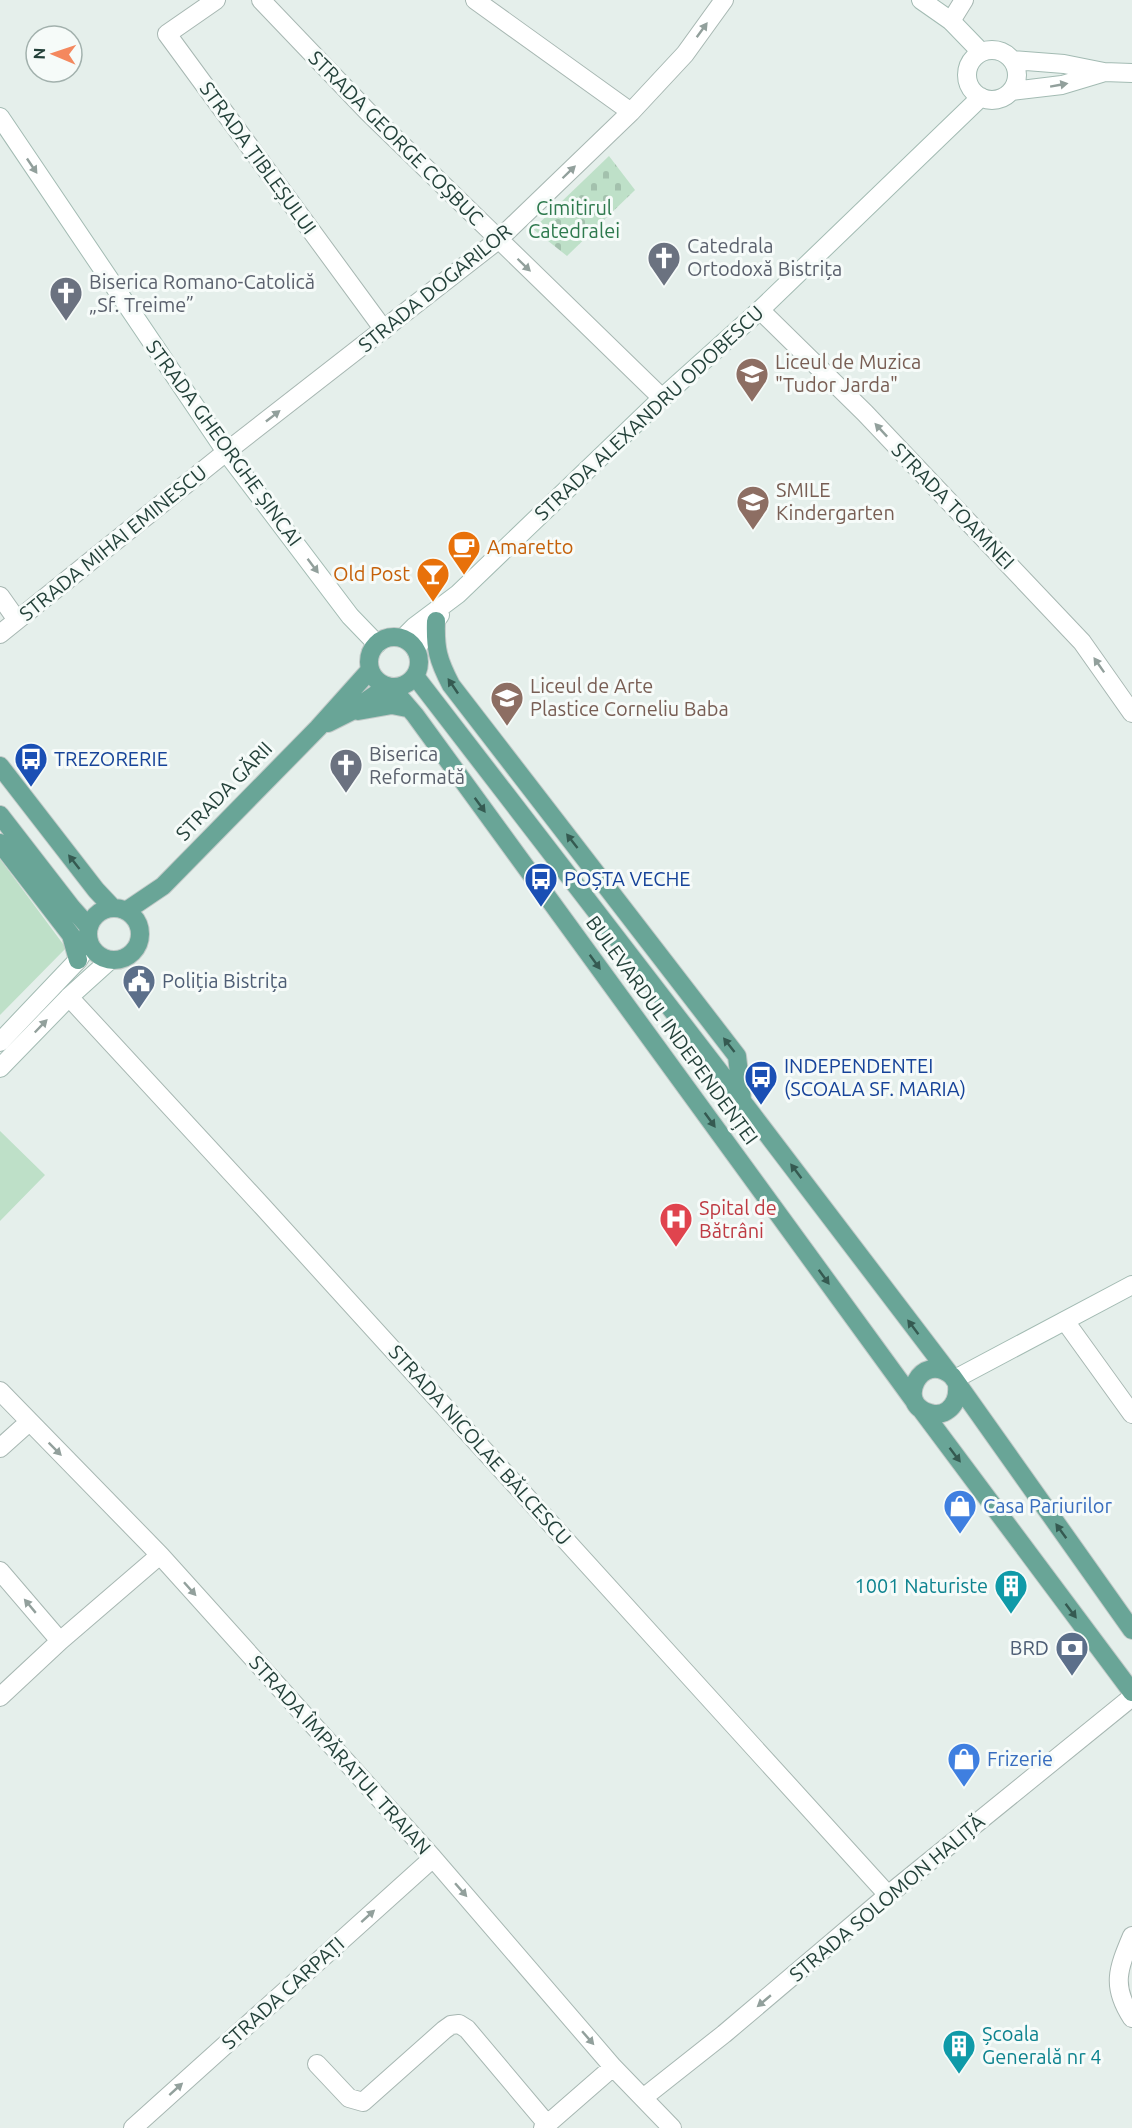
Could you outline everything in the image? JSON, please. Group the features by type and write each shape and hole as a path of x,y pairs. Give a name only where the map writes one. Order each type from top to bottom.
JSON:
{"main road":[{"path":"436,621 435,643 439,662 451,685 738,1056 742,1101"},
{"path":"370,670 371,651 384,639 394,637 410,644 419,659 419,668 409,683 400,687 390,687"},
{"name":"BULEVARDUL INDEPENDENȚEI","path":"370,670 378,682 390,687 415,715 917,1405 1132,1692"},
{"name":"STRADA GĂRII","path":"125,913 163,886 318,728 370,670"},
{"name":"BULEVARDUL INDEPENDENȚEI","path":"415,676 954,1379 1132,1630"},
{"name":"STRADA GĂRII","path":"318,728 350,712 390,687"},
{"path":"350,712 392,705 407,708"},
{"path":"0,766 96,890 125,913 140,938 126,957 110,960 101,957 72,908 0,815"},
{"path":"0,843 71,935 78,960"},
{"path":"88,934 97,913 125,913"},
{"path":"934,1369 954,1379 958,1394 955,1402 943,1413 926,1412 917,1405 913,1387 921,1374 934,1369"}],"street":[{"name":"STRADA ȚIBLEȘULUI","path":"216,0 167,34 384,330"},
{"name":"STRADA GEORGE COȘBUC","path":"261,0 368,112 662,398"},
{"path":"475,0 631,112"},
{"name":"STRADA DOGARILOR","path":"226,452 498,240 631,112 685,54 724,0"},
{"path":"921,0 951,21 981,52"},
{"path":"951,21 964,0"},
{"path":"999,50 1012,60 1017,74 1016,83 1012,91 1003,98 994,100 981,97 972,90 968,82 968,70 970,62 981,52 999,50"},
{"path":"1012,60 1064,64 1104,72 1132,73"},
{"path":"1012,91 1062,85 1104,72"},
{"name":"STRADA ALEXANDRU ODOBESCU","path":"410,644 414,627 447,603 662,398 760,310 981,97"},
{"name":"STRADA GHEORGHE ȘINCAI","path":"0,117 226,452 350,616 377,644"},
{"name":"STRADA TOAMNEI","path":"760,310 865,413 1082,642 1132,713"},
{"name":"STRADA MIHAI EMINESCU","path":"0,634 226,452"},
{"path":"0,596 17,620"},
{"name":"STRADA ALEXANDRU ODOBESCU","path":"410,644 424,636 447,603"},
{"path":"0,1042 78,960 88,934"},
{"path":"0,1068 69,997 110,960"},
{"name":"STRADA NICOLAE BĂLCESCU","path":"69,997 279,1224 888,1895"},
{"path":"954,1379 1132,1285"},
{"path":"1065,1321 1132,1414"},
{"name":"STRADA ÎMPĂRATUL TRAIAN","path":"0,1391 160,1556 433,1858 613,2067 672,2128"},
{"path":"0,1448 29,1422"},
{"path":"0,1697 60,1641 160,1556"},
{"path":"0,1571 60,1641"},
{"name":"STRADA SOLOMON HALIȚĂ","path":"643,2098 724,2034 888,1895 1132,1697"},
{"name":"STRADA CARPAȚI","path":"133,2128 433,1858"},
{"path":"1132,1936 1118,1974 1118,1990 1122,2003 1132,2018"},
{"path":"317,2064 349,2098 363,2102 444,2030 459,2024 467,2029 545,2126 613,2067"}],"green space":[{"name":"Cimitirul Catedralei","path":"609,156 635,190 567,256 533,229"},
{"path":"0,859 66,948 0,1015"},
{"path":"0,1131 45,1175 0,1221"}],"place":[{"name":"Catedrala Ortodoxă Bistrița","path":"664,287"},
{"name":"Biserica Romano-Catolică „Sf. Treime”","path":"66,322"},
{"name":"Liceul de Muzica \"Tudor Jarda\"","path":"752,403"},
{"name":"SMILE Kindergarten","path":"753,531"},
{"name":"Amaretto","path":"464,576"},
{"name":"Old Post","path":"433,603"},
{"name":"Liceul de Arte Plastice Corneliu Baba","path":"507,727"},
{"name":"TREZORERIE","path":"31,788"},
{"name":"Biserica Reformată","path":"346,794"},
{"name":"POȘTA VECHE","path":"541,908"},
{"name":"Poliția Bistrița","path":"139,1010"},
{"name":"INDEPENDENTEI (SCOALA SF. MARIA)","path":"761,1106"},
{"name":"Spital de Bătrâni","path":"676,1248"},
{"name":"Casa Pariurilor","path":"960,1535"},
{"name":"1001 Naturiste","path":"1011,1615"},
{"name":"BRD","path":"1072,1677"},
{"name":"Frizerie","path":"964,1788"},
{"name":"Școala Generală nr 4","path":"959,2075"}]}
